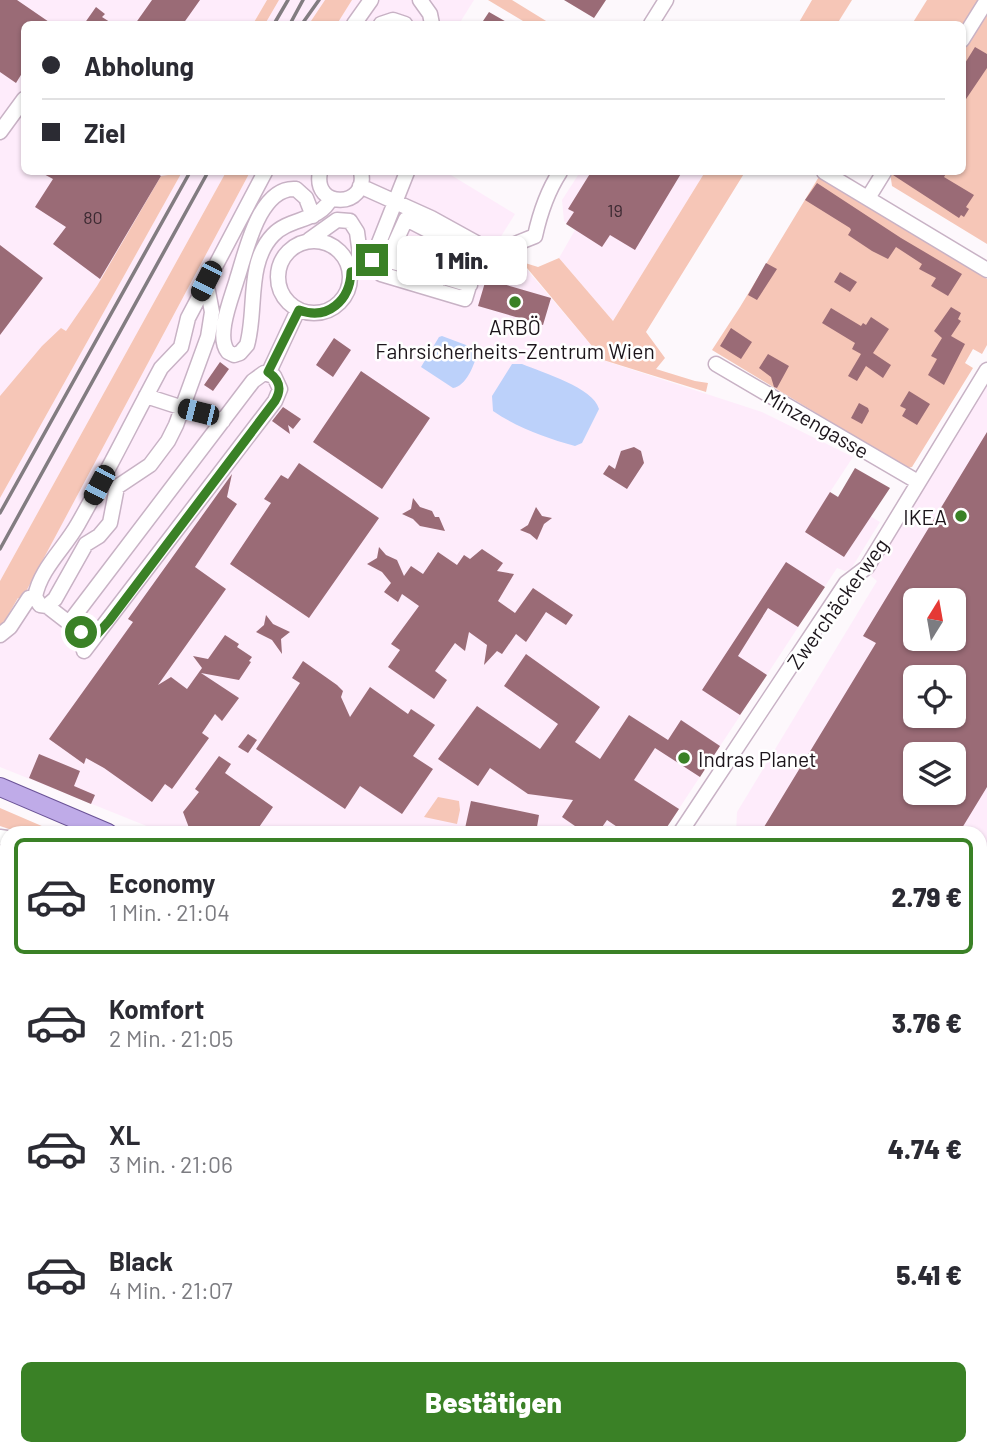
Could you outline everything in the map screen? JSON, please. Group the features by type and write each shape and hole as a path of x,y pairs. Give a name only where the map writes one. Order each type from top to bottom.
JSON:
{"main road":[{"path":"0,787 92,826"}],"street":[{"path":"356,21 371,0"},
{"path":"420,0 428,8 431,21"},
{"path":"653,21 666,0"},
{"path":"966,33 986,0"},
{"path":"0,132 21,103"},
{"path":"34,597 38,581 71,535 161,368 181,348 188,318 263,175"},
{"path":"320,175 320,186 331,198 347,199 354,195 360,179 393,201 439,222 489,250 500,250 535,236 541,212 558,175"},
{"path":"356,270 369,268 396,221 406,219 478,256 464,300 381,274 396,221 393,201 406,175"},
{"path":"829,175 987,270"},
{"path":"868,198 882,175"},
{"path":"313,216 306,198 300,191 292,188 280,192 269,202 253,226 222,337 225,350 234,355 244,350 249,338 256,277 265,247 274,234 285,226 313,216 324,210 331,198"},
{"path":"337,220 350,221 357,232 356,270 344,298 335,307 318,313 299,310 288,302 277,279 281,261 286,253 337,220"},
{"path":"309,240 332,245 356,270"},
{"path":"434,291 450,242"},
{"path":"226,245 245,253"},
{"path":"387,260 470,285"},
{"path":"47,606 55,599 86,544 99,536 110,523 114,492 121,484 143,471 168,442 208,337 212,312 206,281"},
{"path":"69,623 253,381 268,372 299,310"},
{"name":"Minzengasse","path":"716,364 918,482"},
{"name":"Zwerchäckerweg","path":"685,826 846,583 867,567 987,370"},
{"path":"34,597 40,605 47,606 69,623 88,645 279,395 279,384 268,372"},
{"path":"146,396 223,421"},
{"path":"99,485 114,492"},
{"path":"71,535 86,544"},
{"path":"0,635 10,627 29,598 34,597"}],"shaded area":[{"path":"0,0 267,0 255,21 21,21 21,175 169,175 78,338 61,328 0,408"},
{"path":"267,0 279,0 267,21 255,21"},
{"path":"279,0 325,0 311,21 267,21"},
{"path":"325,0 352,0 339,21 311,21"},
{"path":"352,0 474,0 461,21 339,21"},
{"path":"488,0 512,0 546,21 523,21"},
{"path":"812,0 852,0 839,21 800,21"},
{"path":"927,0 980,0 966,25 966,21 914,21"},
{"path":"987,12 987,244 892,186 890,175 966,175 966,47"},
{"path":"180,175 224,175 0,581 0,498"},
{"path":"180,175 0,498 0,396 42,346 61,328 66,331 97,286 161,176"},
{"path":"224,175 248,175 22,599 18,598 0,629 0,581"},
{"path":"248,175 451,175 515,214 500,238 592,346 584,354 762,412 853,457 830,492 880,522 851,569 845,571 837,568 668,826 147,826 0,767 0,643 13,629 8,625"},
{"path":"578,175 703,175 613,321 559,258 575,230 564,221 562,200"},
{"path":"703,175 743,175 646,332 665,358 656,369 708,383 706,392 584,354 592,346 522,262 538,267 559,258 613,321"},
{"path":"820,175 987,279 987,345 982,354 973,349 965,363 973,368 912,467 907,468 712,350"},
{"path":"987,385 987,826 736,826 737,812 877,581 871,576"},
{"path":"438,797 459,801 457,824 424,817"},
{"path":"0,808 42,826 0,826"}],"water":[{"path":"442,336 466,345 477,354 466,380 453,388 421,367"},
{"path":"512,364 522,364 578,387 595,401 599,409 582,443 575,446 543,436 512,423 493,411 492,396"}],"building":[{"path":"0,0 17,0 48,21 21,21 21,75 16,83 0,72"},
{"path":"152,0 200,0 185,21 137,21"},
{"path":"564,0 606,0 594,18"},
{"path":"96,7 105,14 102,17 108,21 86,21"},
{"path":"489,12 505,21 483,21"},
{"path":"975,47 987,54 987,68 966,99 966,62"},
{"path":"46,175 161,176 100,279 53,244 66,227 35,207 53,179"},
{"path":"589,175 680,175 635,250 610,235 602,247 566,224 574,212 568,209"},
{"path":"893,175 945,175 944,177 974,195 966,207 969,209 964,217 961,215 959,218"},
{"path":"817,183 962,274 948,296 931,286 936,278 919,269 922,264 896,247 888,259 872,251 848,235 850,228 805,200"},
{"path":"0,245 43,278 0,335"},
{"path":"766,263 777,269 757,300 748,295"},
{"path":"840,272 857,282 850,292 834,282"},
{"name":"ARBÖ Fahrsicherheits-Zentrum Wien","path":"486,279 551,298 543,325 478,306"},
{"path":"951,307 961,313 958,319 961,321 951,336 965,344 944,385 928,375 937,359 931,356 942,338 934,331"},
{"path":"831,308 861,326 863,323 866,325 871,317 889,329 873,353 891,365 883,378 866,366 857,381 848,376 861,354 852,349 855,343 822,323"},
{"path":"731,328 752,342 741,359 720,346"},
{"path":"334,338 351,350 333,377 316,365"},
{"path":"768,354 789,366 777,388 774,387 771,377 759,368"},
{"path":"220,362 229,369 213,391 204,385"},
{"path":"361,371 430,418 382,489 313,442"},
{"path":"909,391 930,404 917,425 902,416 906,409 900,406"},
{"path":"859,403 869,411 862,424 851,418"},
{"path":"283,407 301,419 293,429 288,425 290,434 272,421"},
{"path":"987,432 987,787 963,826 765,826 876,643 863,636"},
{"path":"634,447 641,451 644,463 627,489 603,474 609,465 615,469 621,451"},
{"path":"299,463 379,518 309,618 230,564 271,503 264,499 281,475 288,479"},
{"path":"855,468 890,488 844,557 805,532 830,492 838,497"},
{"path":"232,474 227,497 237,504 195,567 226,589 158,685 171,677 187,689 202,668 193,656 208,659 225,635 252,657 249,661 251,662 239,680 201,673 239,698 222,721 215,714 202,733 209,738 172,789 165,784 152,802 104,768 86,758 84,764 49,739 133,622 128,619"},
{"path":"413,498 420,507 439,517 445,531 420,526 402,514 411,509"},
{"path":"536,507 542,516 552,518 544,524 537,540 520,530 528,525"},
{"path":"379,547 386,555 397,560 404,576 411,566 423,574 438,552 457,565 464,555 470,559 482,549 503,563 497,571 514,574 498,601 515,613 533,588 573,615 566,625 546,612 526,642 516,634 502,654 497,651 484,665 487,645 469,632 465,651 455,643 435,671 447,680 434,699 388,667 400,650 391,644 419,606 402,594 398,602 384,592 391,583 382,572 367,564 377,558"},
{"path":"786,562 825,587 798,627 768,608 738,656 767,675 740,715 702,690"},
{"path":"266,615 273,624 290,632 281,639 282,654 272,640 256,632 264,625"},
{"path":"526,654 600,707 575,742 600,759 629,715 668,740 681,720 720,746 700,777 655,748 634,780 679,809 668,826 616,826 607,820 603,826 575,826 562,817 573,800 528,794 490,768 478,786 438,759 477,706 540,749 558,724 504,686"},
{"path":"303,661 343,691 341,697 350,717 370,687 408,714 411,709 435,725 413,756 433,769 402,814 360,786 345,809 256,749 300,683 292,678"},
{"path":"248,734 257,740 248,753 238,747"},
{"path":"39,754 80,771 74,786 95,795 91,804 29,778"},
{"path":"219,756 231,764 225,773 273,807 260,826 188,826 183,812 199,792 195,789"},
{"path":"471,801 539,815 537,826 466,826"}],"railway":[{"path":"276,21 288,0"},
{"path":"292,21 303,0"},
{"path":"304,21 319,0"},
{"path":"0,513 188,175"},
{"path":"0,549 206,175"}],"place":[{"name":"ARBÖ Fahrsicherheits-Zentrum Wien","path":"515,302"},
{"name":"IKEA","path":"961,516"},
{"name":"Indras Planet","path":"684,758"}],"route":[{"path":"81,632 92,640 109,621 275,401 279,395 279,384 268,372 299,310 318,313 335,307 344,298 350,284 351,272 369,268 372,260"}]}
